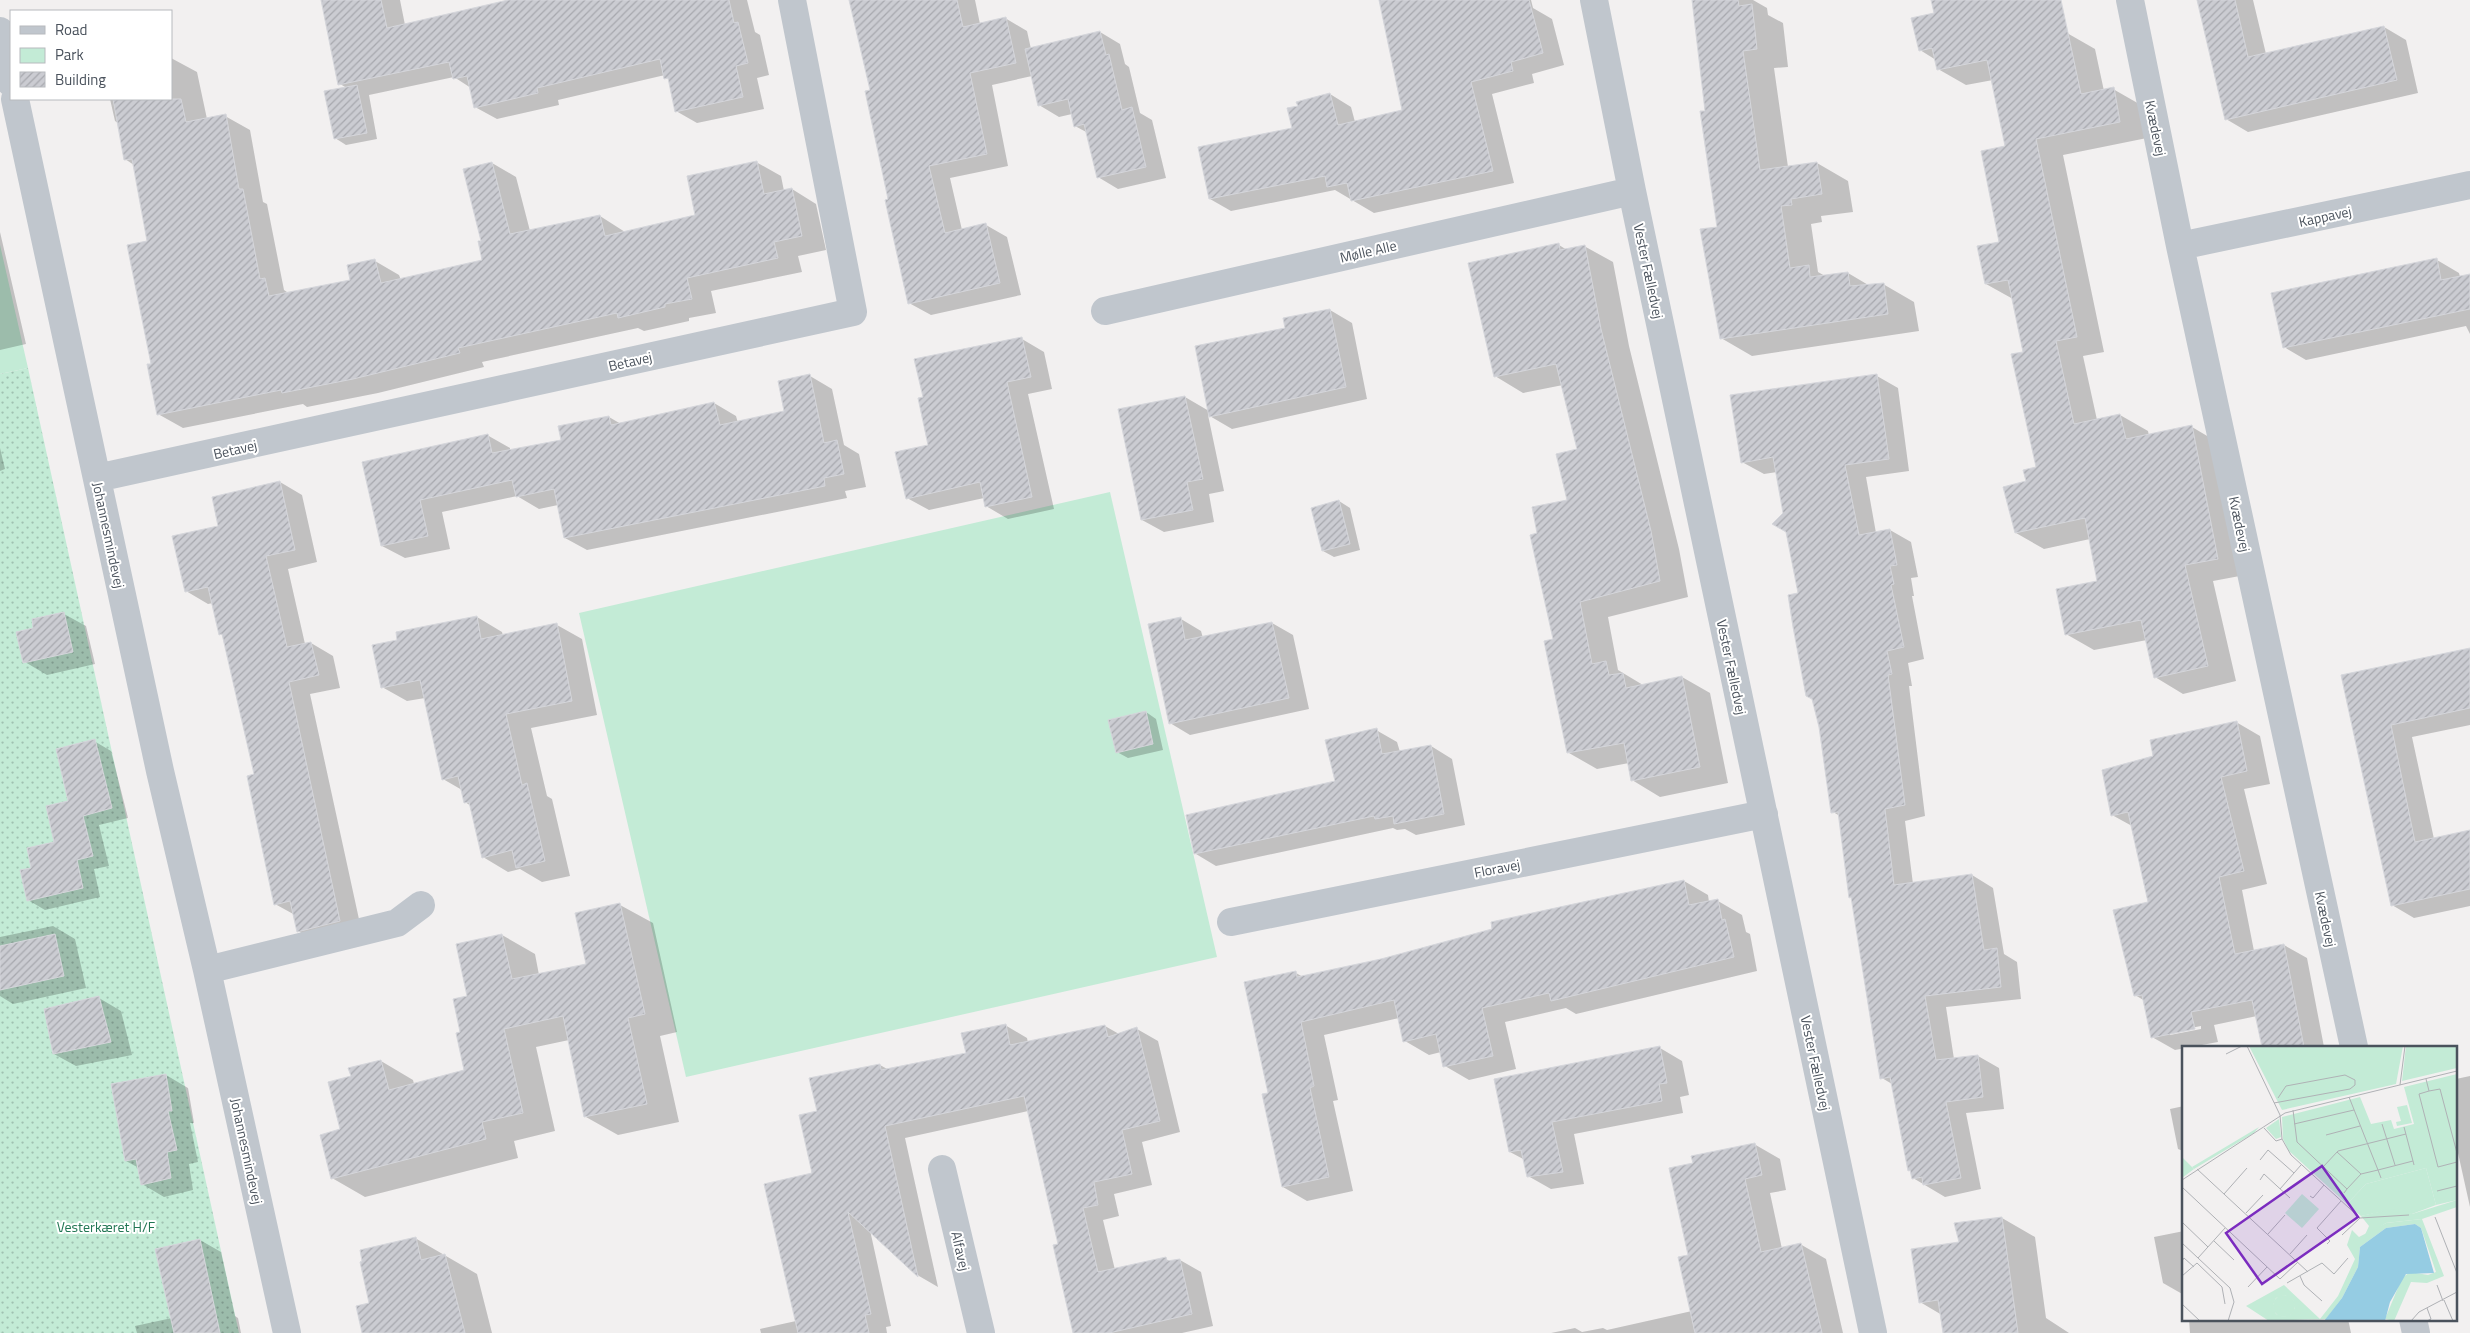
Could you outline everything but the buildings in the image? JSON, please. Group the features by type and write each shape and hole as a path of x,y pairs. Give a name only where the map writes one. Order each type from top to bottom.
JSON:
{"street":[{"name":"Betavej","path":"97,478 853,312 792,0"},
{"name":"Vester Fælledvej","path":"1594,0 1632,190 1873,1333"},
{"name":"Kvædevej","path":"2130,0 2180,246 2354,1046"},
{"path":"0,31 10,78"},
{"name":"Johannesmindevej","path":"15,100 160,771 207,970 287,1333"},
{"name":"Kappavej","path":"2180,246 2470,185"},
{"name":"Mølle Alle","path":"1105,311 1632,190"},
{"name":"Floravej","path":"1231,922 1764,814"},
{"path":"207,970 397,923 421,905"},
{"name":"Alfavej","path":"942,1169 981,1333"},
{"path":"2413,1320 2416,1333"}],"green space":[{"path":"0,245 28,368 0,374"},
{"name":"Vesterkæret H/F","path":"28,368 239,1333 0,1333 0,374"},
{"path":"1110,492 1217,957 686,1077 579,613"}]}
